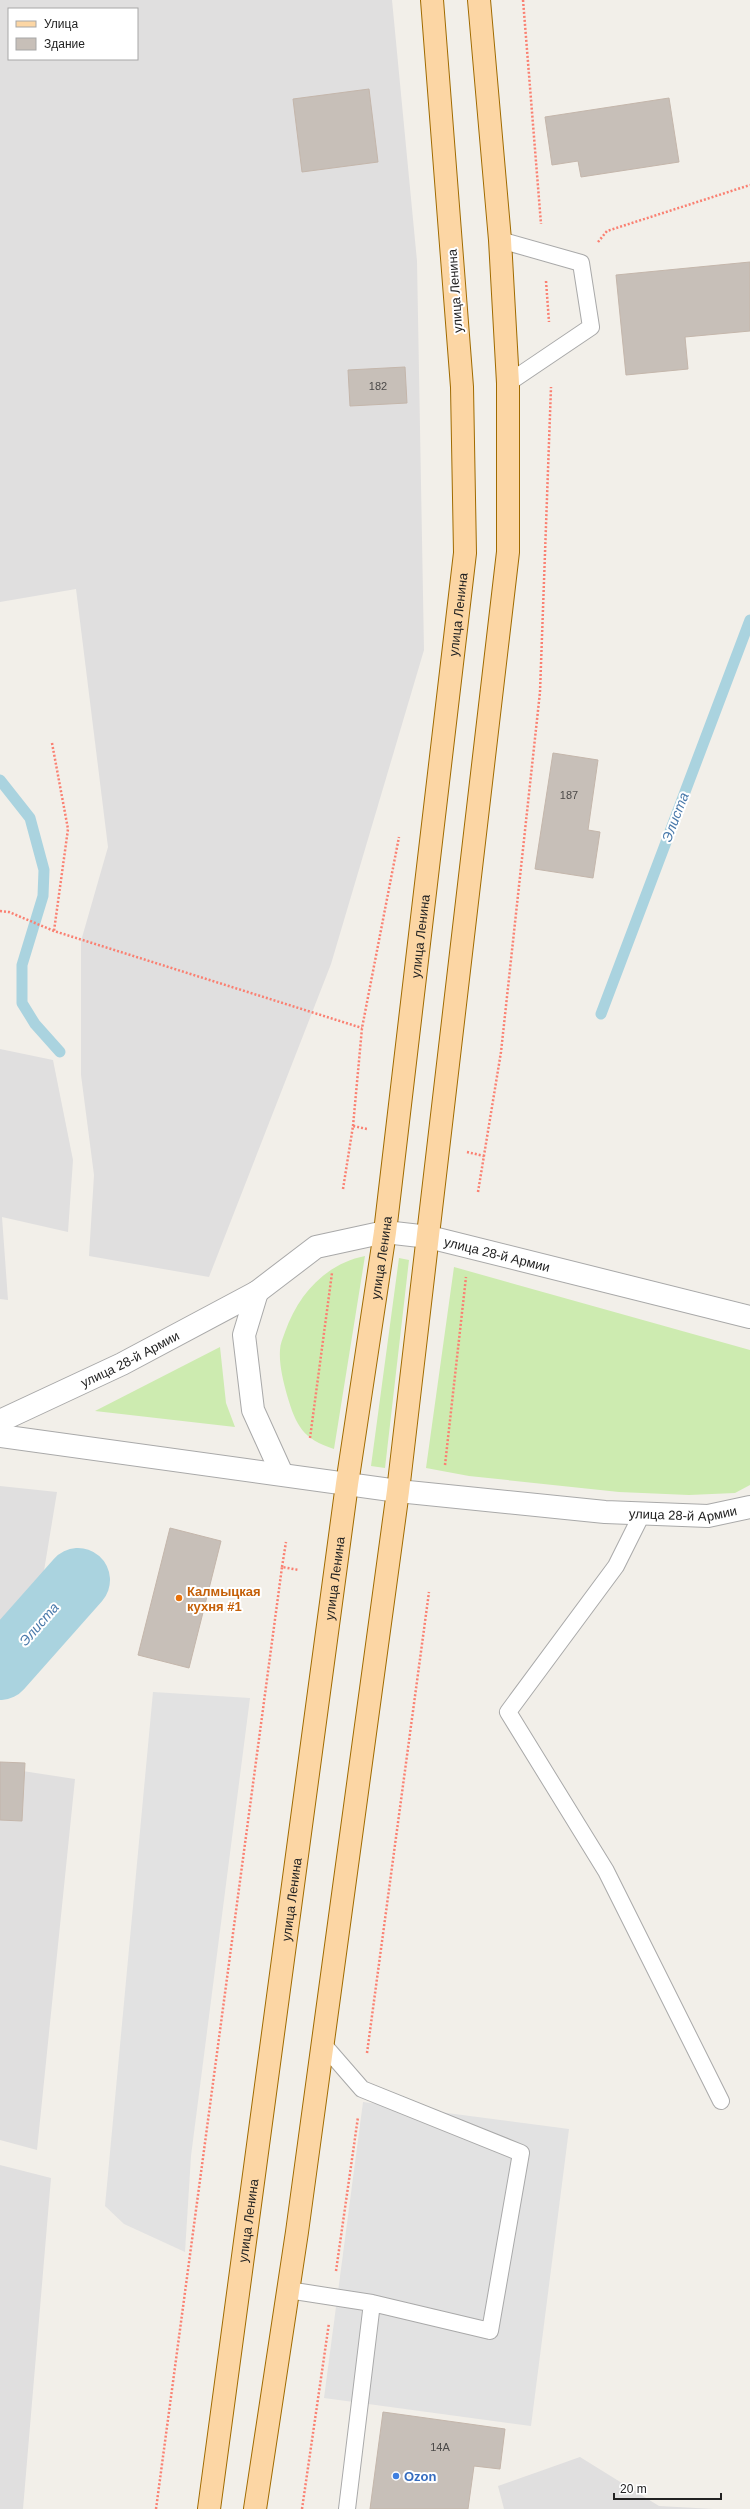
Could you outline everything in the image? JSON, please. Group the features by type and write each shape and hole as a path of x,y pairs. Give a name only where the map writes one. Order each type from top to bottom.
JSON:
{"main road":[{"name":"улица Ленина","path":"209,2509 347,1484 385,1232 465,553 462,387 432,0"},
{"path":"255,2509 288,2290 398,1491 429,1237 508,552 508,383 500,240 479,0"}],"street":[{"name":"улица 28-й Армии","path":"0,1420 122,1364 256,1292 316,1247 385,1232 429,1237 750,1317"},
{"path":"256,1292 244,1335 254,1410 282,1474"},
{"name":"улица 28-й Армии","path":"0,1436 398,1491 642,1514 708,1516 750,1507"}],"lane":[{"path":"500,240 581,263 591,327 508,383"},
{"path":"642,1514 616,1566 508,1712 606,1871 720,2102"},
{"path":"288,2290 372,2303 490,2331 521,2153 362,2089 322,2043"},
{"path":"347,2509 372,2303"}],"path":[{"path":"581,263 607,231 750,185"},
{"path":"52,743 68,829 54,931"},
{"path":"344,1190 353,1126 362,1028 400,835"},
{"path":"0,911 9,912 54,931 362,1028"},
{"path":"353,1126 370,1129"},
{"path":"461,1151 484,1156"},
{"path":"310,1438 332,1269"},
{"path":"445,1471 467,1271"},
{"path":"156,2509 286,1542"},
{"path":"282,1567 299,1570"}],"shaded area":[{"path":"0,0 392,0 417,261 424,650 331,964 209,1277 89,1256 94,1175 81,1075 81,941 108,847 76,589 0,602"},
{"path":"0,1049 53,1060 73,1160 68,1232 2,1217 8,1300 0,1299"},
{"path":"0,1486 57,1492 41,1589 0,1635"},
{"path":"153,1692 250,1698 191,2156 185,2252 124,2224 105,2206"},
{"path":"16,1770 75,1779 37,2150 0,2140 0,1786"},
{"path":"363,2102 569,2129 531,2426 324,2398"},
{"path":"0,2165 51,2178 23,2509 0,2509"},
{"path":"580,2457 659,2506 714,2509 504,2509 498,2486"}],"green space":[{"path":"365,1256 334,1449 315,1441 308,1436 298,1423 290,1406 287,1395 280,1361 280,1348 297,1306 315,1283 337,1266"},
{"path":"399,1258 409,1260 385,1468 371,1466"},
{"path":"454,1267 750,1350 750,1485 735,1493 689,1495 619,1492 469,1476 426,1468"},
{"path":"220,1347 226,1403 235,1427 95,1411"}],"building":[{"path":"369,89 378,162 302,172 293,99"},
{"path":"669,98 679,162 581,177 578,161 552,165 545,117"},
{"path":"750,262 750,331 685,337 688,369 626,375 616,275"},
{"path":"405,367 407,403 350,406 348,370"},
{"path":"553,753 598,760 588,830 600,832 593,878 535,869"},
{"name":"Калмыцкая кухня #1","path":"170,1528 221,1541 189,1668 138,1655"},
{"path":"0,1762 25,1763 22,1821 0,1820"},
{"path":"383,2412 505,2429 500,2469 474,2466 468,2509 370,2509"}],"waterway":[{"name":"Элиста","path":"601,1014 750,620"},
{"path":"0,780 30,818 44,870 43,896 22,965 22,1003 35,1024 60,1052"},
{"name":"Элиста","path":"0,1668 78,1580"}],"place":[{"name":"Калмыцкая кухня #1","path":"179,1598"},
{"name":"Ozon","path":"396,2476"}]}
